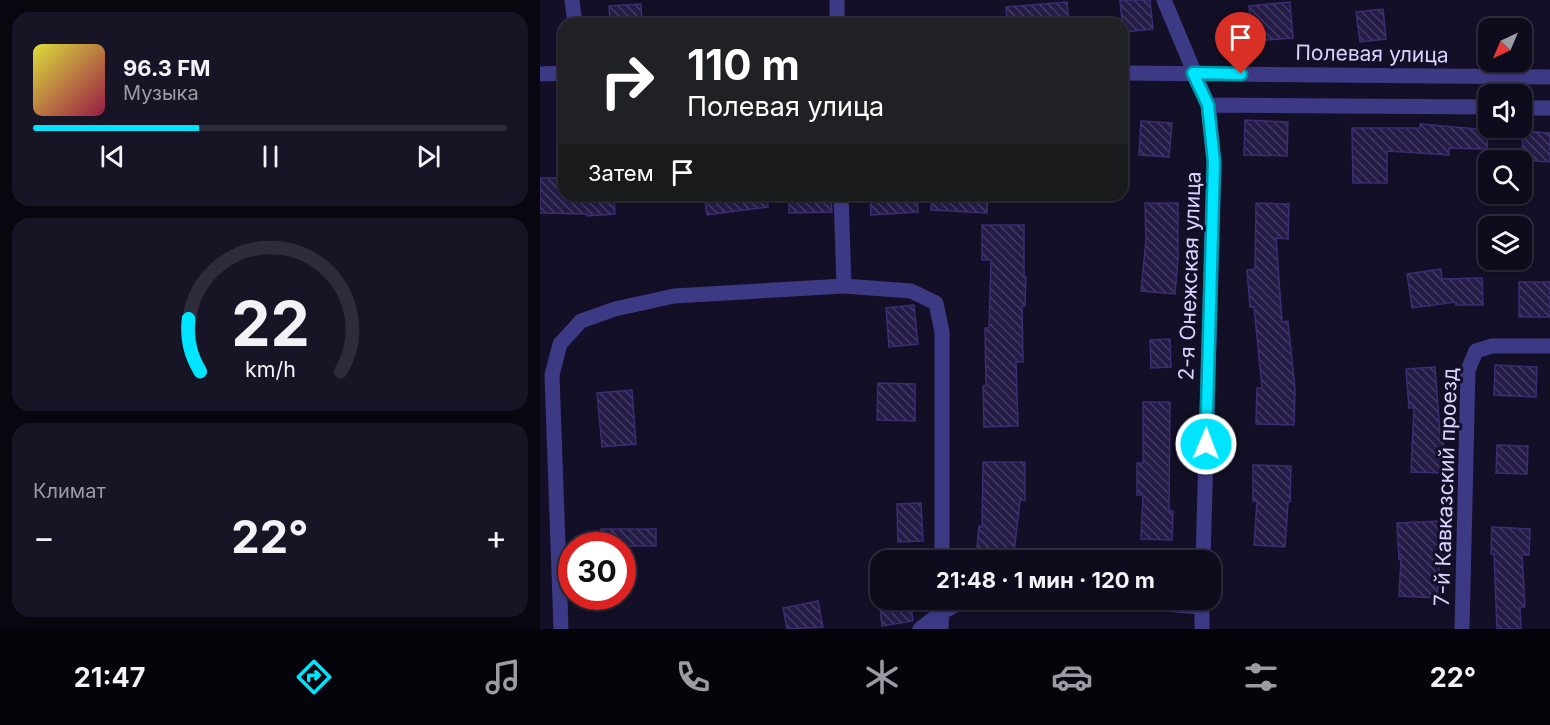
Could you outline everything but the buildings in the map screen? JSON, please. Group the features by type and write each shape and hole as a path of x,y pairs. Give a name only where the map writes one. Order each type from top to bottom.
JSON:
{"street":[{"path":"572,0 574,18"},
{"path":"837,0 837,18"},
{"name":"2-я Онежская улица","path":"1164,0 1208,105 1214,162 1203,550"},
{"name":"Полевая улица","path":"1128,73 1550,77"},
{"path":"540,74 558,74"},
{"path":"1208,105 1478,107"},
{"path":"1532,108 1550,108"},
{"path":"841,201 844,286"},
{"path":"561,629 552,375 560,344 581,321 615,309 674,296 844,286 911,291 936,303 942,332 942,550"},
{"name":"7-й Кавказский проезд","path":"1462,629 1468,370 1476,351 1492,346 1550,346"},
{"path":"920,629 938,610"},
{"path":"941,629 942,610"},
{"path":"1202,610 1202,629"}],"route":[{"path":"1206,444 1214,162 1208,105 1193,73 1241,74"}]}
